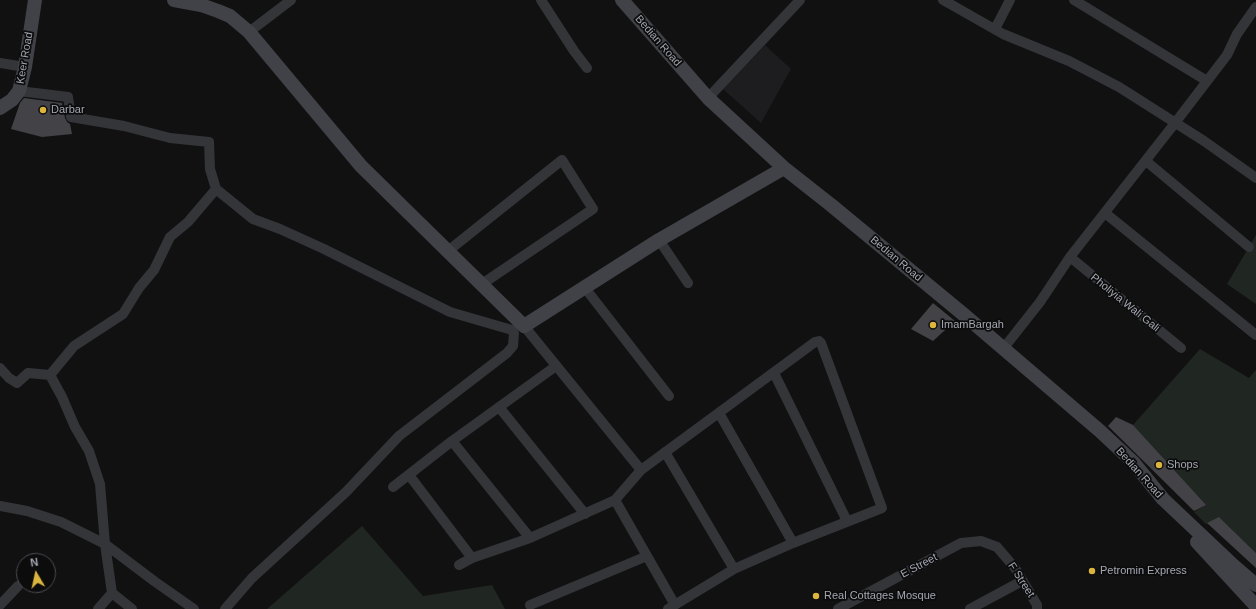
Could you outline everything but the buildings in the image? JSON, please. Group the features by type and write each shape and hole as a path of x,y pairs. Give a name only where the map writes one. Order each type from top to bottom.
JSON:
{"main road":[{"name":"Keer Road","path":"0,108 12,100 19,91 25,67 35,0"},
{"path":"174,0 201,5 230,16 249,32 362,166 524,326 659,240 784,168"},
{"name":"Bedian Road","path":"626,2 708,98 784,168 963,314 1100,431 1133,462 1163,499 1176,512 1256,585"},
{"name":"Bedian Road","path":"1176,512 1188,532 1253,604"}],"street":[{"path":"249,32 291,0"},
{"path":"541,0 587,68"},
{"path":"708,98 800,0"},
{"path":"943,0 995,29 1069,61 1119,87 1204,141 1256,178"},
{"path":"995,29 1010,0"},
{"path":"1074,0 1207,81"},
{"path":"1003,349 1040,302 1070,258 1227,54 1237,34 1256,7"},
{"path":"0,63 25,67"},
{"path":"19,91 68,98 71,118 102,121 170,138 209,142 210,169 216,189 253,219 280,229 324,249 450,312 512,330 514,333 513,346 507,353 400,436 346,492 252,578 224,609"},
{"path":"448,250 562,160 593,209 482,284"},
{"path":"1146,161 1249,247"},
{"path":"50,375 74,346 123,314 139,288 154,270 170,237 188,222 216,189"},
{"path":"1105,212 1256,335"},
{"path":"659,240 688,283"},
{"name":"Pholiyia Wali Gali","path":"1070,258 1181,348"},
{"path":"585,288 669,396"},
{"path":"524,326 641,470"},
{"path":"459,565 472,558 530,538 615,500 641,470 815,342 819,341 882,505 881,509 847,521 734,570 672,607 647,556 615,500"},
{"path":"393,487 452,441 556,366"},
{"path":"0,368 9,378 17,383 28,373 50,375"},
{"path":"774,373 847,521"},
{"path":"50,375 75,427 89,451 100,484 105,544 112,593 132,609"},
{"path":"499,407 585,514"},
{"path":"719,412 793,544"},
{"path":"452,441 530,538"},
{"path":"665,452 734,570"},
{"path":"409,475 472,558"},
{"path":"0,506 28,511 61,522 105,544 194,609"},
{"name":"F Street","path":"982,541 996,547 1015,568 1037,604 1037,609"},
{"name":"E Street","path":"838,609 961,543 982,541"},
{"path":"530,605 647,556"},
{"path":"970,609 1022,581"},
{"path":"0,605 16,588"},
{"path":"98,609 112,593"}],"shaded area":[{"path":"765,45 791,69 761,123 723,89"},
{"path":"1256,235 1256,304 1227,284"},
{"path":"1200,349 1249,378 1256,370 1256,553 1220,518 1206,524 1194,512 1205,505 1133,425"},
{"path":"362,526 423,596 492,585 505,609 267,609"}],"place":[{"name":"Darbar","path":"43,110"},
{"name":"ImamBargah","path":"933,325"},
{"name":"Shops","path":"1159,465"},
{"name":"Petromin Express","path":"1092,571"},
{"name":"Real Cottages Mosque","path":"816,596"}]}
